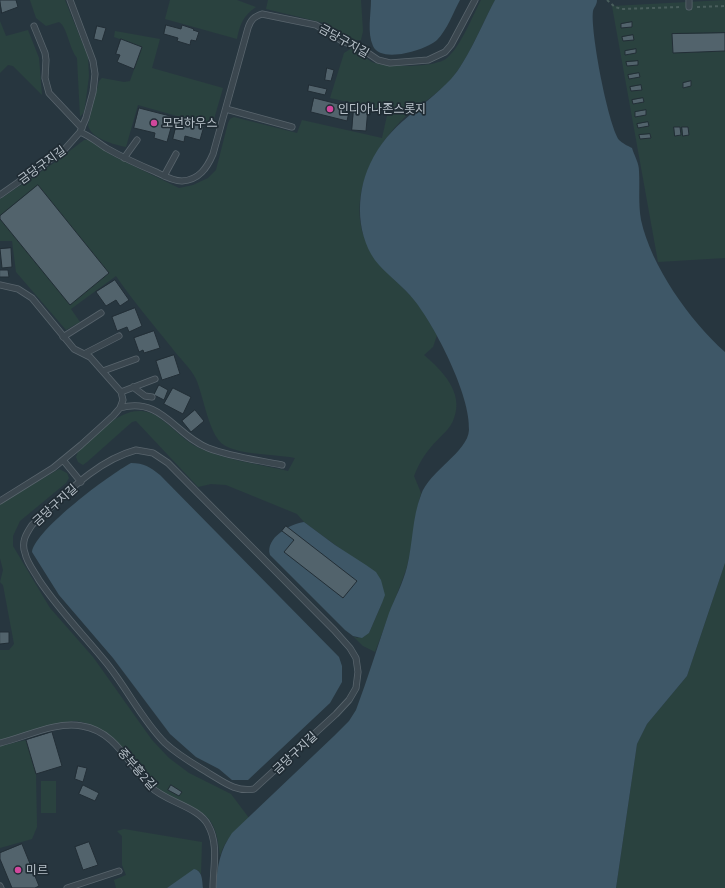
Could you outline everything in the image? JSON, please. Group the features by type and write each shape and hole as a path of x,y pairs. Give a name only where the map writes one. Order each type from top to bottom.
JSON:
{"lane":[{"name":"금당구지길","path":"0,196 64,150 81,130 93,92 93,60 70,0"},
{"name":"금당구지길","path":"34,26 45,53 45,78 49,93 81,130 124,158 172,180 182,181 193,178 203,172 213,154 250,20 262,14 316,25 342,41 362,49 378,60 390,63 428,60 445,52 452,45 475,0"},
{"path":"689,0 690,7"},
{"path":"226,109 292,127"},
{"path":"124,158 137,140"},
{"path":"164,176 176,154"},
{"path":"0,285 18,289 32,298 74,349 90,357 103,371 121,392 123,400 120,408 63,460 21,489 0,501"},
{"path":"63,337 100,313"},
{"path":"84,354 119,336"},
{"path":"103,371 136,358"},
{"path":"121,392 155,379"},
{"path":"133,387 144,396 152,397"},
{"path":"120,408 137,405 147,407 164,416 185,434 208,448 282,465"},
{"name":"금당구지길","path":"136,450 153,453 168,463 261,556 350,648 356,658 358,672 356,688 349,700 262,784 254,789 235,789 195,767 166,744 154,731 105,661 66,619 30,566 23,544 26,533 32,525 81,482 119,455 136,450"},
{"name":"금당구지길","path":"63,460 81,482"},
{"name":"중부흥2길","path":"0,743 72,724 97,730 112,740 151,787 161,795 200,816 208,824 215,851 213,888"},
{"path":"67,888 119,872"}],"path":[{"path":"607,0 615,8 622,9 725,6"}],"green space":[{"path":"30,0 65,0 88,57 89,76 86,99 84,112 80,117 77,58 62,24 59,22 46,26 36,18"},
{"path":"170,0 237,0 256,7 243,21 239,29 237,39 165,19"},
{"path":"268,0 361,0 363,31 361,40 353,40 324,23 266,9"},
{"path":"481,0 495,0 459,69 448,83 406,116 394,129 374,158 366,175 361,192 361,227 367,244 375,258 387,272 416,301 437,335 433,347 424,355 438,368 450,383 456,400 456,409 452,422 426,454 414,476 421,493 416,514 412,545 406,570 375,652 363,646 353,636 357,638 369,633 382,603 349,555 304,522 297,514 226,485 211,484 198,487 136,421 132,422 83,465 78,462 76,457 78,452 96,434 117,418 127,413 139,411 150,413 162,420 194,445 220,456 288,471 295,458 239,451 224,445 219,440 214,433 207,415 194,375 116,276 71,309 80,322 66,330 16,272 12,241 0,241 0,199 54,163 84,140 89,140 113,156 179,188 193,185 208,178 216,170 228,123 230,119 234,117 297,133 302,120 382,138 388,111 330,98 344,53 352,48 372,62 399,66 433,64 441,61 447,58 457,46"},
{"path":"725,0 725,258 658,262 612,6"},
{"path":"0,21 6,36 28,30 39,58 42,95 13,66 8,65 0,73"},
{"path":"115,31 160,39 152,68 223,88 212,126 138,105 126,147 116,145 93,134 88,125 99,81 102,78 124,82 130,81 142,47 114,37"},
{"path":"59,469 67,473 69,478 66,483 20,521 13,536 13,546 50,608 93,657 152,740 169,758 189,773 231,794 249,818 235,830 228,839 220,856 215,829 210,820 194,808 159,791 144,777 120,747 101,730 89,724 69,721 0,740 0,650 9,650 14,644 3,585 0,582 3,570 0,558 0,504"},
{"path":"725,563 725,888 616,888 637,744 647,724 687,676"},
{"path":"26,740 36,774 37,827 32,839 0,848 0,746"},
{"path":"41,781 56,781 56,813 41,813"},
{"path":"124,829 202,842 201,874 198,870 167,888 116,888 114,880 126,875 122,865 122,836 117,831"}],"water":[{"path":"371,0 460,0 447,26 437,40 423,48 404,54 394,55 385,54 378,51 373,46 370,35"},
{"path":"495,0 597,0 593,11 594,37 605,97 619,140 632,148 639,168 640,214 646,238 653,256 674,292 699,325 725,352 725,563 687,676 647,724 637,744 616,888 216,888 217,873 222,852 232,833 334,736 349,721 356,710 389,613 405,573 409,558 416,513 421,495 425,486 462,446 467,438 469,430 468,416 458,381 450,362 432,326 414,300 379,265 371,254 362,230 360,203 365,176 378,150 387,137 407,117 440,90 457,72 469,52"},
{"path":"131,463 147,466 160,475 339,657 342,666 342,682 330,703 248,780 232,780 219,769 196,757 170,734 113,658 59,595 32,552 36,542 59,517 91,490"},
{"path":"304,522 335,545 376,572 381,580 385,595 369,633 362,638 353,636 345,630 270,555 269,549 271,543 280,533 298,523"},
{"path":"194,869 201,874 203,888 167,888"}],"building":[{"path":"0,0 16,0 18,7 2,13"},
{"path":"632,22 632,27 621,28 621,24"},
{"path":"166,25 181,29 182,25 194,29 193,30 199,32 196,41 191,40 190,45 177,41 178,38 164,34"},
{"path":"97,26 106,28 102,41 94,39"},
{"path":"725,33 725,51 673,53 672,34"},
{"path":"633,35 634,40 623,41 622,37"},
{"path":"121,39 142,47 134,69 117,62 120,55 116,54"},
{"path":"636,49 636,53 625,55 625,51"},
{"path":"638,61 638,65 627,66 626,62"},
{"path":"327,68 334,70 331,81 325,80"},
{"path":"639,73 640,77 629,79 628,75"},
{"path":"691,81 691,86 683,88 683,83"},
{"path":"309,85 327,89 325,95 308,91"},
{"path":"641,85 642,90 631,91 630,87"},
{"path":"314,98 350,107 347,121 311,112"},
{"path":"643,98 644,102 633,104 632,100"},
{"path":"354,107 368,108 366,131 352,130"},
{"path":"139,108 174,117 167,142 154,138 155,133 134,128"},
{"path":"646,110 646,115 635,117 635,112"},
{"path":"178,119 204,126 200,140 185,136 184,142 173,139"},
{"path":"648,122 649,126 638,128 637,124"},
{"path":"674,127 680,127 681,135 675,136"},
{"path":"682,127 688,127 689,135 683,136"},
{"path":"650,134 651,138 640,139 639,135"},
{"path":"38,185 109,273 70,305 0,219 0,216"},
{"path":"11,248 12,267 2,268 0,249"},
{"path":"0,270 8,270 9,277 0,277"},
{"path":"115,280 129,300 120,306 116,300 106,306 96,292"},
{"path":"135,308 142,326 129,332 127,327 117,331 112,317"},
{"path":"154,331 160,348 144,353 143,350 139,352 134,338"},
{"path":"174,355 180,374 162,380 156,361"},
{"path":"159,385 168,390 164,400 154,395"},
{"path":"173,388 191,397 183,414 164,404"},
{"path":"195,410 204,421 191,432 182,421"},
{"path":"286,526 357,581 343,598 284,552 294,540 282,531"},
{"path":"0,632 9,632 9,643 0,644"},
{"path":"52,732 62,766 36,774 26,740"},
{"path":"78,766 87,768 83,782 75,779"},
{"path":"83,785 99,793 95,801 79,794"},
{"path":"171,785 182,792 179,796 168,790"},
{"path":"89,842 98,865 83,870 75,847"},
{"path":"22,844 39,886 35,888 12,888 0,859 0,853"}],"place":[{"name":"인디아나존스롯지","path":"330,109"},
{"name":"모던하우스","path":"154,123"},
{"name":"미르","path":"18,870"}]}
